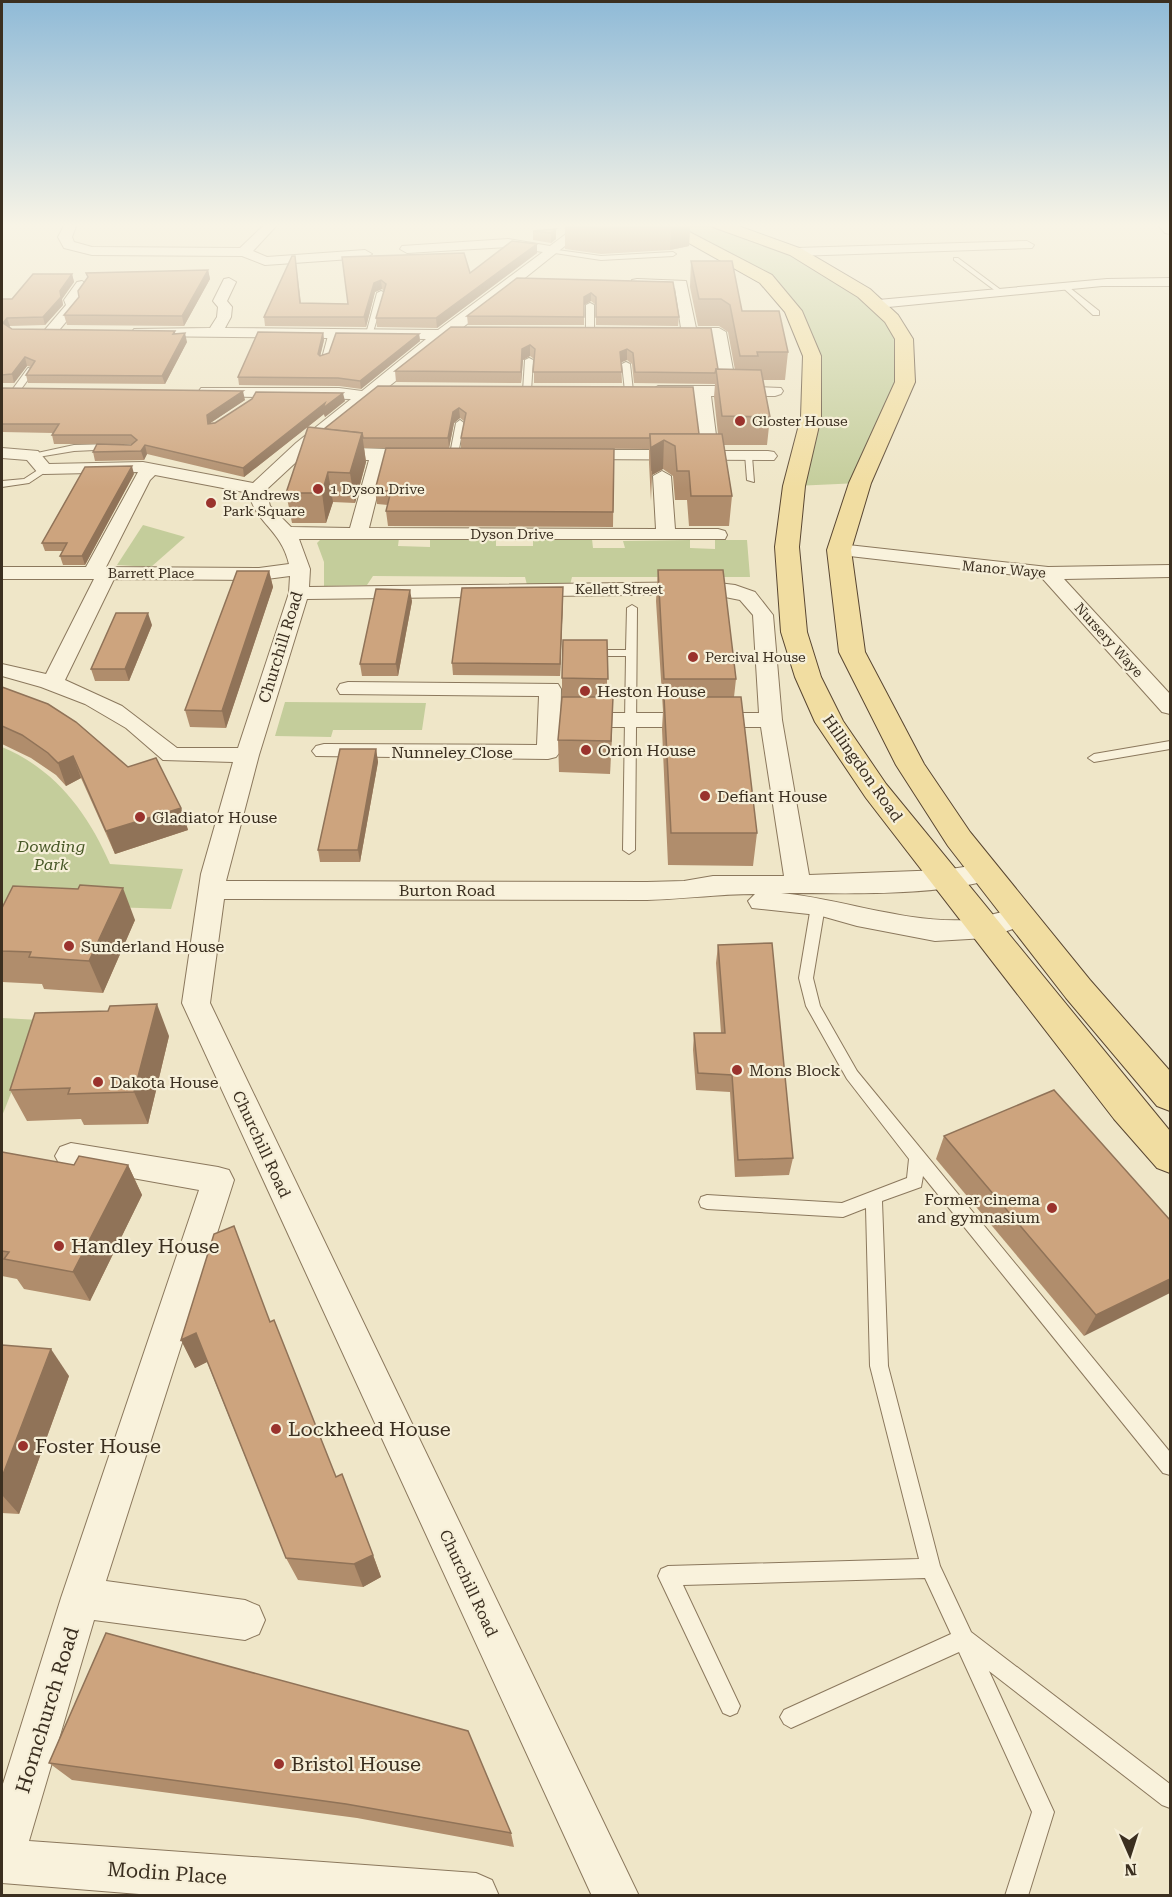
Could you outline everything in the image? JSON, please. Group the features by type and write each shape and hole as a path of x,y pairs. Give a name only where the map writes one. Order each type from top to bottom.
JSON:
{"main road":[{"name":"Hillingdon Road","path":"794,313 812,356 811,417 795,486 788,547 794,632 807,677 829,722 876,791 944,879 1002,922 1170,1096"},
{"name":"Hillingdon Road","path":"886,313 904,339 905,382 860,483 839,550 852,652 910,765 984,873 1002,922 1126,1108 1170,1156"}],"street":[{"path":"64,313 44,332 73,332"},
{"path":"215,332 225,313"},
{"path":"2,453 32,455 44,469 125,466 257,489 302,447 470,313"},
{"path":"686,313 689,332"},
{"path":"118,332 464,333"},
{"path":"656,332 719,332 729,392"},
{"path":"9,390 39,390"},
{"path":"186,391 252,398 395,391"},
{"path":"505,391 533,391"},
{"path":"623,391 775,392"},
{"path":"702,392 710,455"},
{"path":"302,447 351,455 460,454"},
{"path":"358,534 379,455"},
{"path":"559,455 768,456"},
{"path":"53,682 142,478 151,469"},
{"path":"662,476 666,534"},
{"name":"Churchill Road","path":"257,489 261,507 286,533 295,549 300,569 299,593 247,755 211,890 196,1003 616,1896"},
{"name":"Dyson Drive","path":"286,533 718,535"},
{"name":"Manor Waye","path":"839,550 1048,573 1170,571"},
{"name":"Barrett Place","path":"2,573 259,574 300,569"},
{"name":"Nursery Waye","path":"1048,573 1170,707"},
{"name":"Kellett Street","path":"299,593 687,588 741,592 757,602 763,615 771,720 798,885"},
{"path":"2,670 53,682 125,716 152,735 171,755 247,755"},
{"name":"Nunneley Close","path":"324,751 548,752 550,689 348,688"},
{"path":"549,720 771,720"},
{"name":"Burton Road","path":"211,890 684,890 713,885 798,885 944,879 984,873"},
{"name":"Burton Road","path":"684,890 714,897 818,906 858,917 926,930 1002,922"},
{"name":"Hornchurch Road","path":"2,1856 81,1598 218,1180 71,1156"},
{"path":"81,1598 245,1620"},
{"name":"Modin Place","path":"2,1861 476,1896"}],"lane":[{"path":"369,332 375,313"},
{"path":"590,313 590,333"},
{"path":"324,360 333,332"},
{"path":"529,360 533,391"},
{"path":"623,391 626,364"},
{"path":"9,390 31,370"},
{"path":"460,423 460,454"},
{"path":"32,455 74,448 124,447"},
{"path":"748,456 751,480"},
{"path":"2,484 26,481 44,469"},
{"path":"629,850 632,608"},
{"path":"581,653 633,653"},
{"path":"1094,758 1170,745"},
{"path":"818,906 806,978 813,1006 852,1075 1170,1466"},
{"path":"707,1202 843,1210 915,1182 917,1157"},
{"path":"874,1197 879,1366 931,1568 1043,1812 1016,1896"},
{"path":"730,1706 668,1576 931,1568"},
{"path":"791,1717 964,1639"},
{"path":"964,1639 1170,1797"}],"green space":[{"path":"786,313 883,313 892,319 905,382 860,483 794,486 812,356"},
{"path":"143,525 185,537 151,567 117,565"},
{"path":"399,538 398,546 430,547 430,539 496,539 496,546 533,546 533,540 592,539 593,548 625,548 623,541 690,540 690,548 715,549 715,540 747,540 750,577 572,577 570,585 527,585 525,577 373,576 367,585 324,586 324,562 317,543 320,540"},
{"path":"285,702 426,703 422,730 333,730 331,737 275,736"},
{"name":"Dowding Park","path":"2,747 38,767 68,795 91,827 110,864 183,869 171,909 19,904 2,942"},
{"path":"2,1018 40,1020 2,1116"}],"building":[{"path":"2,313 47,313 43,317 7,318 3,323 12,329 185,333 162,376 26,375 35,361 25,357 12,374 2,375"},
{"path":"66,313 184,313 182,316 64,315"},
{"path":"266,313 365,313 364,317 264,317"},
{"path":"378,313 443,313 436,318 376,318"},
{"path":"472,313 584,313 584,317 467,316"},
{"path":"596,313 678,313 679,317 596,317"},
{"path":"731,313 779,313 788,352 757,352 758,356 740,356"},
{"path":"451,327 711,328 718,369 715,373 635,372 633,353 627,349 620,352 622,372 533,372 535,349 530,345 522,349 521,372 395,371"},
{"path":"258,332 323,333 318,354 320,356 329,353 336,333 419,334 360,381 338,378 238,377"},
{"path":"716,369 761,370 770,417 722,416"},
{"path":"378,386 693,387 699,434 650,434 650,438 461,438 466,413 459,408 453,412 448,438 363,438 362,433 324,429"},
{"path":"2,388 243,391 207,415 208,424 215,423 252,399 256,392 343,393 323,408 325,403 243,468 145,445 141,451 93,452 97,444 131,445 137,440 131,435 52,435 59,424 2,424"},
{"path":"308,427 362,433 350,473 328,472 322,493 286,493"},
{"path":"650,434 722,434 732,496 691,496 689,471 677,471 675,446 664,440 652,447 652,471"},
{"path":"386,448 614,449 613,512 386,511 391,491 375,490"},
{"path":"132,466 82,556 60,556 67,543 42,543 85,467"},
{"name":"Percival House","path":"658,570 723,570 736,679 664,679"},
{"path":"237,571 269,571 222,711 185,710"},
{"path":"563,587 560,664 452,663 462,588"},
{"path":"376,589 410,590 396,664 360,664"},
{"path":"116,613 148,613 125,669 91,669"},
{"path":"563,640 607,640 608,679 562,678"},
{"path":"2,687 48,704 76,722 128,767 156,758 181,808 106,831 73,756 58,763 22,735 2,726"},
{"path":"562,697 613,697 611,741 558,740"},
{"name":"Defiant House","path":"664,697 741,697 757,833 671,833"},
{"path":"340,749 376,749 358,850 318,850"},
{"path":"80,885 123,888 89,961 29,957 31,952 2,951 2,908 13,886 78,889"},
{"name":"Mons Block","path":"772,943 793,1158 738,1160 732,1075 698,1073 694,1033 725,1033 718,945"},
{"path":"157,1004 134,1092 68,1094 70,1088 10,1090 35,1013 108,1011 110,1006"},
{"name":"Former cinema and gymnasium","path":"1054,1090 1170,1220 1170,1279 1096,1315 944,1136"},
{"path":"2,1152 74,1165 79,1156 128,1165 73,1272 4,1259 9,1252 2,1251"},
{"name":"Lockheed House","path":"234,1226 270,1322 274,1320 336,1477 342,1474 373,1555 354,1564 286,1558 196,1333 181,1340 214,1234"},
{"path":"2,1345 51,1349 2,1477"},
{"name":"Bristol House","path":"106,1633 468,1731 511,1833 346,1804 49,1763"}],"place":[{"name":"Gloster House","path":"740,421"},
{"name":"1 Dyson Drive","path":"318,489"},
{"name":"St Andrews Park Square","path":"211,503"},
{"name":"Percival House","path":"693,657"},
{"name":"Heston House","path":"585,691"},
{"name":"Orion House","path":"586,750"},
{"name":"Defiant House","path":"705,796"},
{"name":"Gladiator House","path":"140,817"},
{"name":"Sunderland House","path":"69,946"},
{"name":"Mons Block","path":"737,1070"},
{"name":"Dakota House","path":"98,1082"},
{"name":"Former cinema and gymnasium","path":"1052,1208"},
{"name":"Handley House","path":"59,1246"},
{"name":"Lockheed House","path":"276,1429"},
{"name":"Foster House","path":"23,1446"},
{"name":"Bristol House","path":"279,1764"}]}
